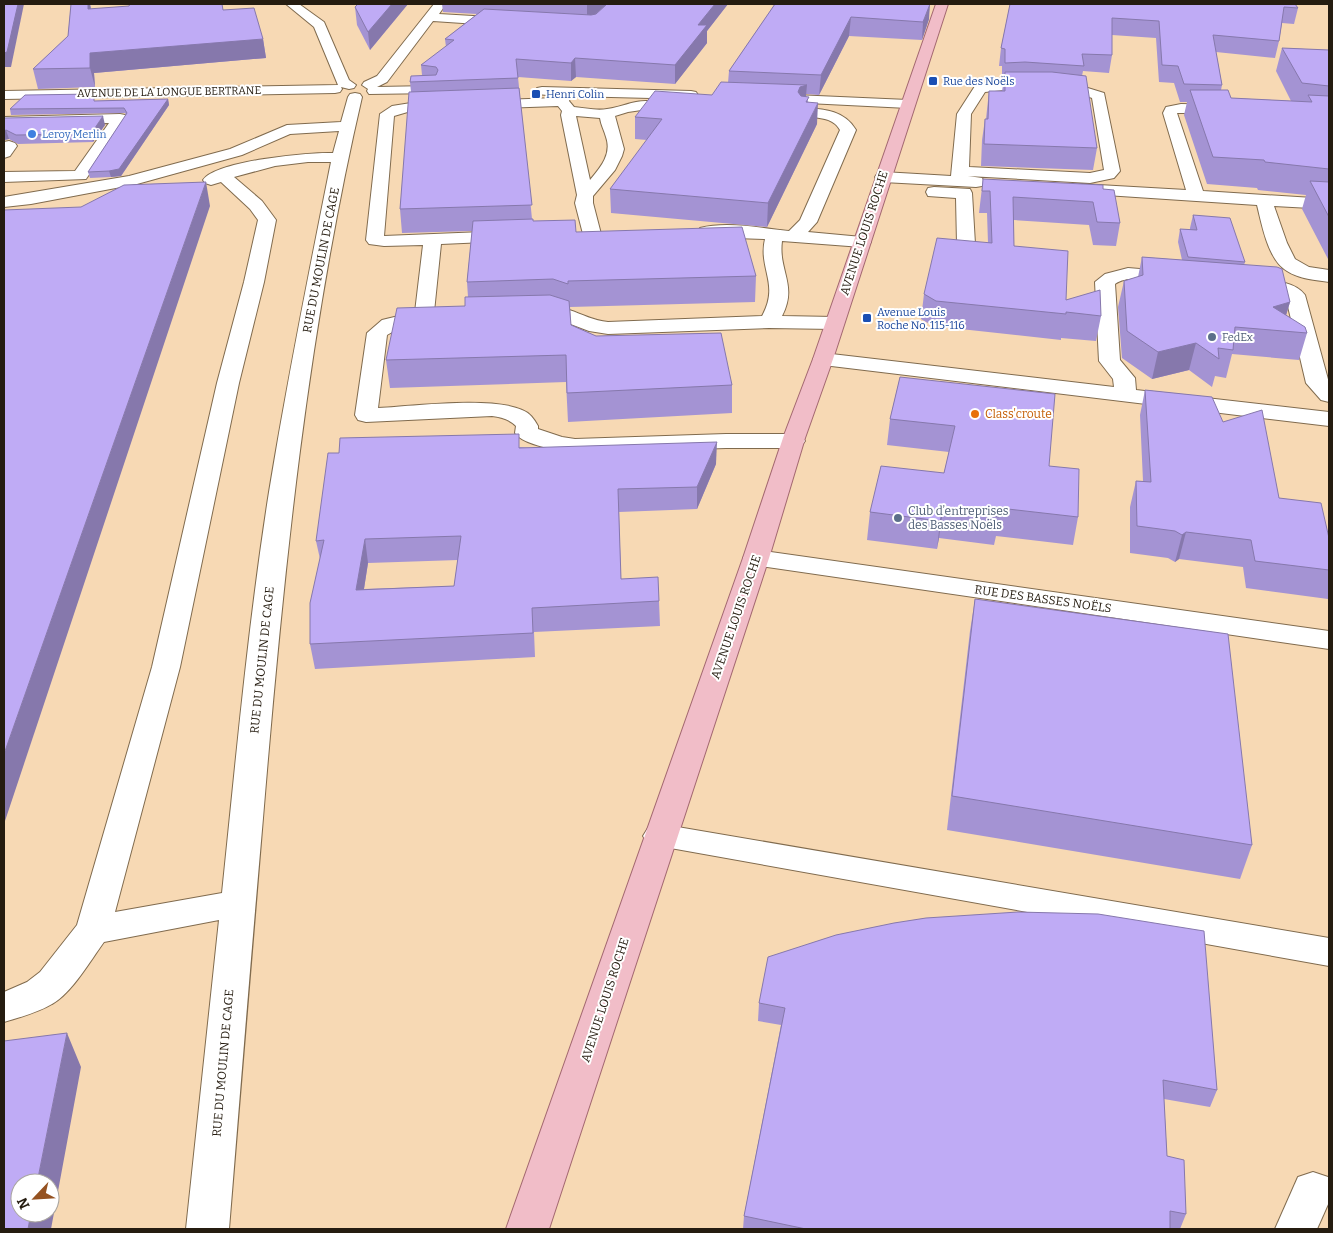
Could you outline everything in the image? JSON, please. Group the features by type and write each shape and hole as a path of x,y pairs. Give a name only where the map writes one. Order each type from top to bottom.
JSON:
{"main road":[{"name":"AVENUE LOUIS ROCHE","path":"536,1228 660,836 756,558 793,441 823,359 942,4"}],"street":[{"path":"292,4 320,25 344,83 356,89 443,90"},
{"path":"356,89 382,79 440,4"},
{"path":"430,17 522,23"},
{"path":"881,183 961,182 1090,178 1108,175 1112,171 1099,96 1087,90 1022,85 998,85 980,89 964,114 961,182 966,244"},
{"name":"AVENUE DE LA LONGUE BERTRANE","path":"4,94 356,89"},
{"name":"RUE DU MOULIN DE CAGE","path":"207,1229 238,903 281,494 298,383 344,142 356,89"},
{"path":"482,91 566,101 608,114 620,109 642,105 702,101 566,101 411,107 397,109 387,114 374,238 376,240 523,236"},
{"path":"566,101 585,195 585,234 611,234"},
{"path":"770,322 780,293 771,244 808,222 848,130 844,123 826,114 761,104 908,104"},
{"path":"1196,196 1170,112 1171,110 1181,108 1235,109"},
{"path":"585,195 614,160 615,140 607,118 608,114"},
{"path":"4,121 120,118 80,176 4,177"},
{"path":"4,202 131,181 236,152 287,130 344,142"},
{"path":"197,185 223,175 278,161 308,157 344,142"},
{"path":"4,146 9,146 4,153"},
{"path":"4,1007 21,1002 40,993 53,982 93,930 166,667 228,383 268,220 256,204 223,175"},
{"path":"961,182 1329,204"},
{"path":"961,182 988,194"},
{"path":"1070,199 1123,203"},
{"path":"1264,200 1268,217 1288,263 1308,272 1329,276"},
{"path":"23,216 42,214"},
{"path":"688,232 741,232 862,242"},
{"path":"424,317 433,239"},
{"path":"1126,395 1124,378 1110,361 1104,282 1116,276 1133,274 1190,279"},
{"path":"1228,282 1275,286 1295,295 1317,383 1329,395"},
{"path":"508,315 554,313 608,328 770,322 834,323"},
{"path":"452,316 399,320 377,333 366,414 492,409 510,413 520,418 527,426 526,433 559,444 575,446 726,441 793,441"},
{"path":"823,359 1329,419"},
{"name":"RUE DES BASSES NOËLS","path":"756,558 1328,645"},
{"path":"660,836 1329,952"},
{"path":"93,930 238,903"},
{"path":"1296,1229 1313,1191"}],"shaded area":[{"path":"4,4 1329,4 1329,1229 4,1229"}],"building":[{"path":"4,4 18,4 7,52 4,53"},
{"path":"71,4 88,4 88,9 129,6 130,4 222,4 223,10 254,8 263,39 90,53 90,68 33,69 68,36"},
{"path":"358,4 392,4 368,32 355,7"},
{"path":"607,4 715,4 698,25 707,25 675,65 575,58 571,63 516,59 518,78 410,82 411,76 436,75 438,70 436,67 421,65 454,40 445,39 484,9 591,15 596,14"},
{"path":"775,4 930,4 923,22 851,17 821,75 729,71"},
{"path":"1010,4 1295,4 1298,8 1284,7 1279,41 1213,35 1222,85 1184,84 1178,66 1162,65 1159,21 1112,18 1112,55 1082,54 1084,66 1025,62 1005,63 1005,49 1001,48"},
{"path":"1282,48 1329,50 1329,86 1302,83"},
{"path":"1005,72 1052,72 1086,76 1097,148 984,144 985,119 988,119 989,91 1005,91"},
{"path":"721,82 807,85 800,87 798,92 801,96 809,97 806,102 818,103 768,203 610,189 662,119 635,117 655,91 712,95"},
{"path":"519,88 532,205 400,209 409,92"},
{"path":"1190,90 1228,90 1231,98 1312,102 1308,95 1329,96 1329,169 1265,162 1264,160 1213,157"},
{"path":"94,94 94,101 168,99 119,169 88,172 127,113 124,108 10,109 25,95"},
{"path":"103,116 91,134 16,135 6,130 4,131 4,118"},
{"path":"983,179 1103,185 1103,189 1114,190 1120,223 1097,222 1093,202 1013,197 1014,246 1068,251 1066,300 1100,290 1101,316 936,301 924,294 937,238 992,243 990,191 982,191"},
{"path":"1310,181 1329,182 1329,217"},
{"path":"206,182 4,754 4,210 81,207 124,185"},
{"path":"1193,215 1230,218 1245,262 1188,257 1180,229 1197,230"},
{"path":"533,219 533,221 575,220 576,232 742,227 756,276 568,281 568,284 553,279 467,282 473,221"},
{"path":"1142,257 1277,267 1282,269 1290,302 1273,307 1305,327 1307,333 1235,327 1233,350 1218,348 1219,359 1196,343 1158,352 1127,331 1124,281 1143,275"},
{"path":"550,295 569,301 571,325 596,336 721,333 732,385 567,393 566,355 386,360 397,308 465,306 465,297"},
{"path":"900,377 1055,394 1049,466 1079,469 1078,517 999,508 999,517 943,510 940,521 870,512 881,466 944,473 955,426 890,419"},
{"path":"1145,390 1212,397 1223,422 1262,410 1279,498 1321,503 1329,538 1329,570 1255,561 1251,540 1186,532 1182,535 1175,531 1137,526 1136,481 1151,482"},
{"path":"519,434 519,448 717,442 697,487 618,489 621,579 658,577 659,601 532,608 533,633 310,644 310,603 324,540 316,541 328,453 339,453 340,438","holes":["461,536 454,586 356,590 365,539"]},
{"path":"975,599 1228,634 1252,845 952,796"},
{"path":"1018,912 1098,914 1204,931 1217,1090 1163,1080 1167,1156 1184,1160 1186,1214 1170,1211 1170,1229 806,1229 744,1216 785,1008 759,1003 768,957 836,935 894,923 926,918"},
{"path":"67,1033 39,1173 10,1173 10,1223 29,1223 28,1229 4,1229 4,1041"}],"place":[{"name":"Rue des Noëls","path":"933,81"},
{"name":"Henri Colin","path":"536,94"},
{"name":"Leroy Merlin","path":"32,134"},
{"name":"Avenue Louis Roche No. 115-116","path":"867,318"},
{"name":"FedEx","path":"1212,337"},
{"name":"Class'croute","path":"975,414"},
{"name":"Club d’entreprises des Basses Noëls","path":"898,518"}]}
